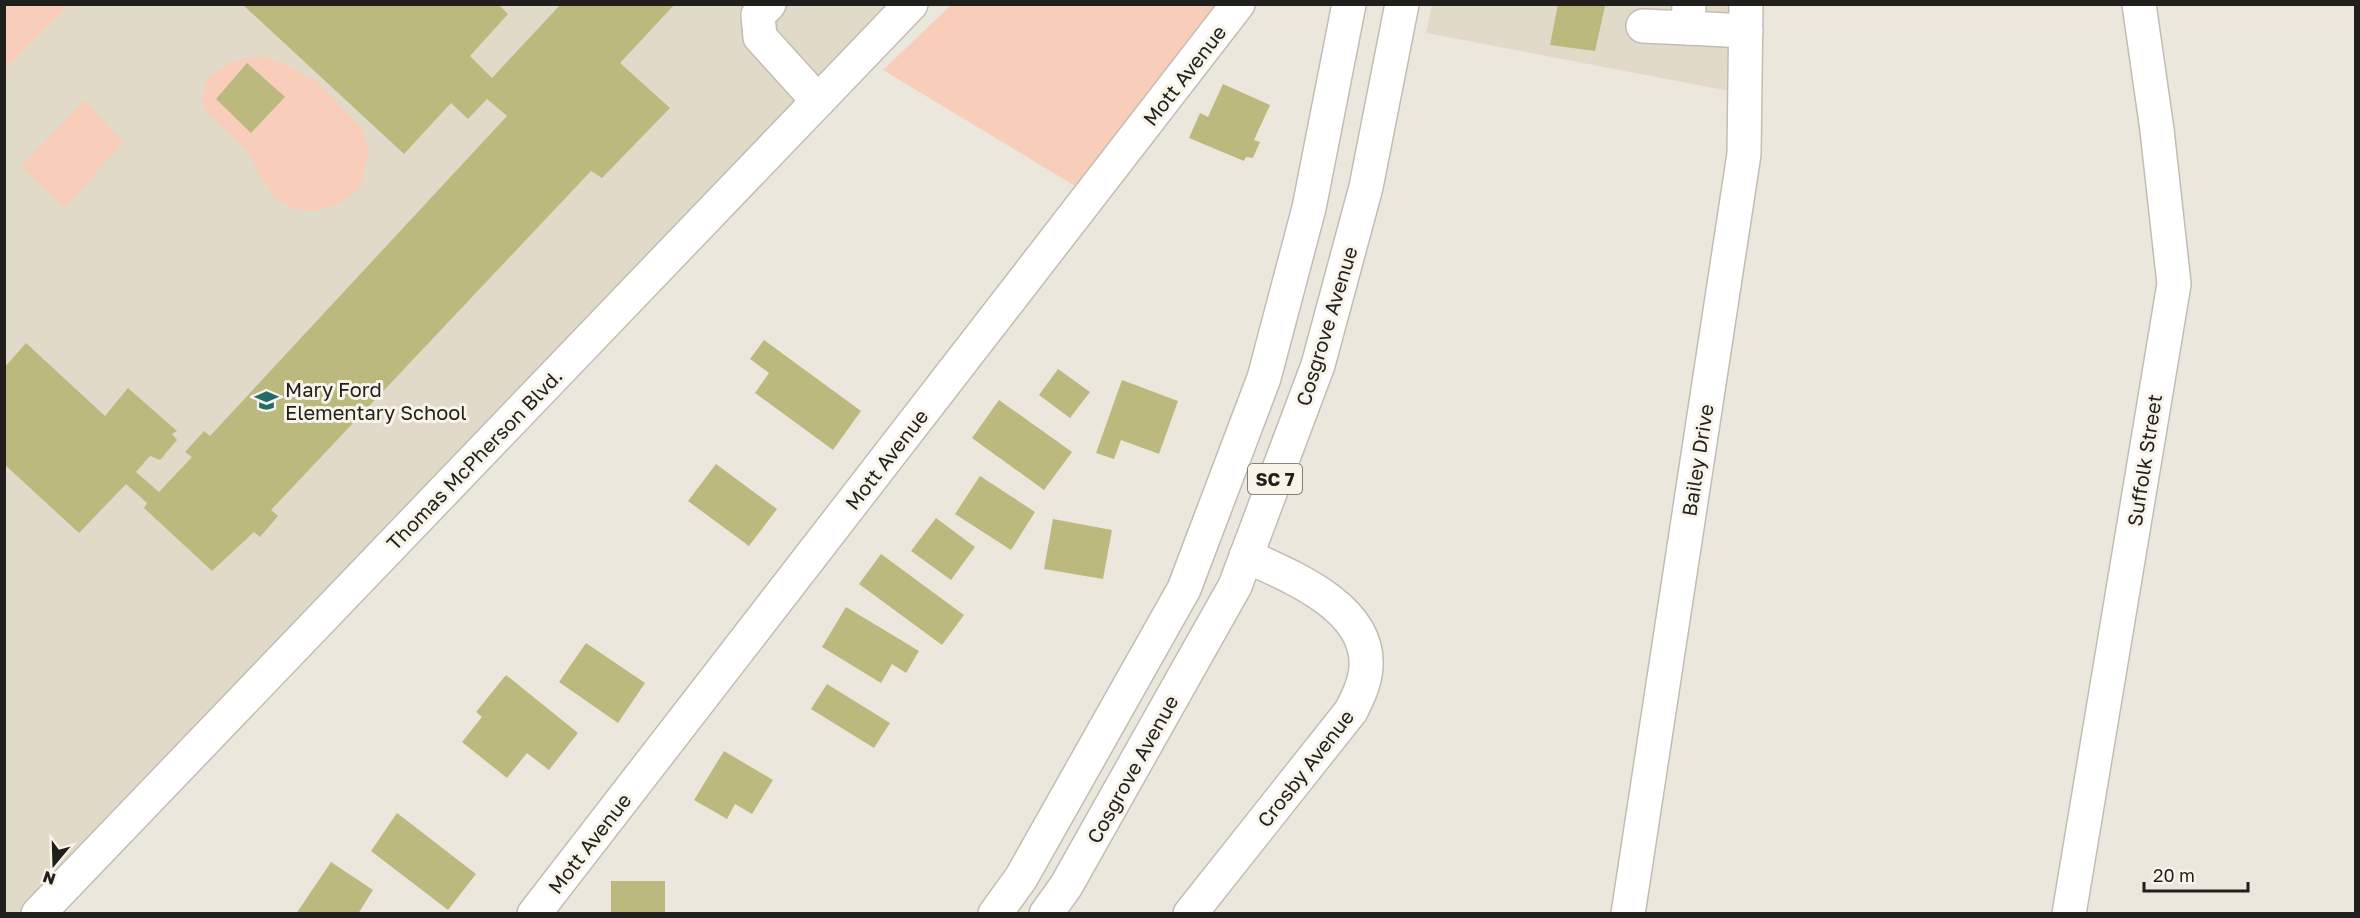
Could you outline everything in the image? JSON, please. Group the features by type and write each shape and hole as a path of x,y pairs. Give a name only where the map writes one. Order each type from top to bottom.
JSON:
{"street":[{"path":"769,4 758,15 760,37 818,101"},
{"name":"Thomas McPherson Blvd.","path":"38,914 911,4"},
{"name":"Mott Avenue","path":"534,914 1238,4"},
{"name":"SC 7","path":"995,914 1021,878 1188,578 1264,378 1309,208 1349,4"},
{"name":"Cosgrove Avenue","path":"1046,914 1066,886 1229,597 1246,556 1318,365 1366,187 1402,4"},
{"name":"Suffolk Street","path":"2069,914 2174,284 2157,130 2139,4"},
{"path":"1642,26 1689,16 1746,18"},
{"name":"Bailey Drive","path":"1628,914 1744,154 1746,18"},
{"name":"Crosby Avenue","path":"1190,914 1351,711 1362,688 1366,665 1355,627 1335,605 1307,585 1246,556"}],"shaded area":[{"path":"5,4 69,5 5,69"},
{"name":"Mary Ford Elementary School","path":"69,5 911,5 38,913 5,914 5,69"},
{"path":"951,5 1219,5 1080,189 883,70"},
{"path":"1432,5 1746,5 1745,94 1426,33"},
{"path":"263,56 284,63 315,80 363,130 369,152 361,186 341,203 318,211 295,209 276,200 258,173 248,152 205,111 202,96 208,77 230,61"},
{"path":"84,100 123,142 64,208 21,166"}],"building":[{"name":"Mary Ford Elementary School","path":"242,4 498,4 508,14 470,56 492,78 561,4 675,4 620,63 670,108 602,178 591,171 271,510 278,516 260,537 254,532 212,571 144,508 147,503 126,484 79,533 4,464 4,368 26,343 105,416 128,388 177,431 172,434 177,440 160,460 150,456 136,472 159,492 192,457 185,452 204,431 210,436 507,116 487,99 468,119 451,103 404,154"},
{"path":"1558,4 1605,6 1595,51 1550,45"},
{"path":"247,63 285,97 251,133 216,99"},
{"path":"1223,84 1270,105 1254,140 1260,142 1253,158 1246,157 1244,161 1189,138 1200,113 1208,117"},
{"path":"764,340 861,411 833,450 755,393 769,373 750,359"},
{"path":"1058,369 1090,392 1070,418 1039,395"},
{"path":"1122,380 1178,401 1159,454 1121,440 1114,459 1096,453"},
{"path":"999,400 1072,452 1044,490 972,438"},
{"path":"716,464 777,509 749,546 688,501"},
{"path":"980,476 1035,512 1011,550 955,514"},
{"path":"936,518 975,547 951,580 911,551"},
{"path":"1053,519 1112,530 1103,579 1044,569"},
{"path":"881,554 964,615 942,645 859,584"},
{"path":"846,607 919,651 906,673 892,664 881,683 822,647"},
{"path":"586,643 645,683 618,723 559,682"},
{"path":"506,675 578,733 549,770 527,753 507,778 462,742 482,717 476,712"},
{"path":"827,684 890,723 874,748 811,709"},
{"path":"724,751 773,780 752,814 735,804 727,819 694,800"},
{"path":"397,813 476,874 448,910 371,851"},
{"path":"331,862 373,890 358,914 296,914"},
{"path":"611,881 665,881 665,914 611,914"}],"place":[{"name":"Mary Ford Elementary School","path":"267,401"}]}
